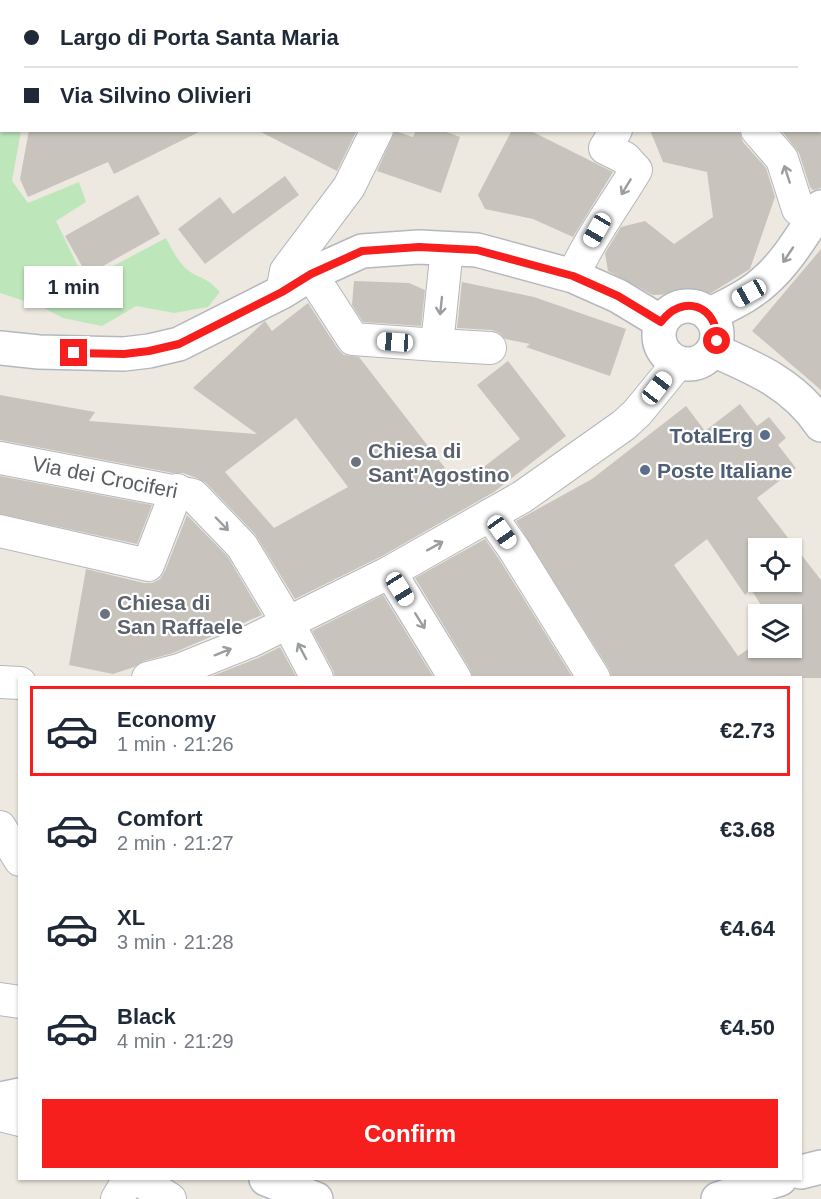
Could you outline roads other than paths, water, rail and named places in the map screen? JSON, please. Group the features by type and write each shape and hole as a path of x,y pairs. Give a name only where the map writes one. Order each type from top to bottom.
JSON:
{"street":[{"path":"282,292 286,271 349,187 376,132"},
{"path":"573,276 597,230 636,170 625,158 605,148 615,132"},
{"path":"710,315 764,282 781,265 816,214 798,209 782,159 759,132"},
{"path":"3,343 74,353 124,354 149,351 179,344 282,292 311,274 362,251 447,248 477,250 573,276 618,296 661,322"},
{"path":"437,345 447,248"},
{"path":"311,274 353,339 490,348"},
{"path":"684,306 693,306 710,315 717,332 717,341 713,350 702,361 686,364 669,358 659,342 658,332 667,314 684,306"},
{"path":"713,350 769,375 800,400 821,425"},
{"path":"164,676 181,674 390,572 522,497 624,425 637,413 678,363"},
{"name":"Via dei Crociferi","path":"0,458 177,490 193,495 242,546 288,623 316,676"},
{"path":"0,531 148,565 177,490"},
{"path":"490,515 514,549 583,674"},
{"path":"390,572 454,676"},
{"path":"0,682 18,683"},
{"path":"0,827 18,857"},
{"path":"0,999 18,1002"},
{"path":"0,1100 18,1096"},
{"path":"0,1115 18,1120"},
{"path":"802,1172 821,1167"},
{"path":"117,1199 128,1180"},
{"path":"140,1180 170,1199"},
{"path":"268,1180 316,1199"},
{"path":"718,1199 777,1180"}],"place":[{"name":"TotalErg","path":"765,435"},
{"name":"Chiesa di Sant'Agostino","path":"356,462"},
{"name":"Poste Italiane","path":"645,470"},
{"name":"Chiesa di San Raffaele","path":"105,614"}]}
